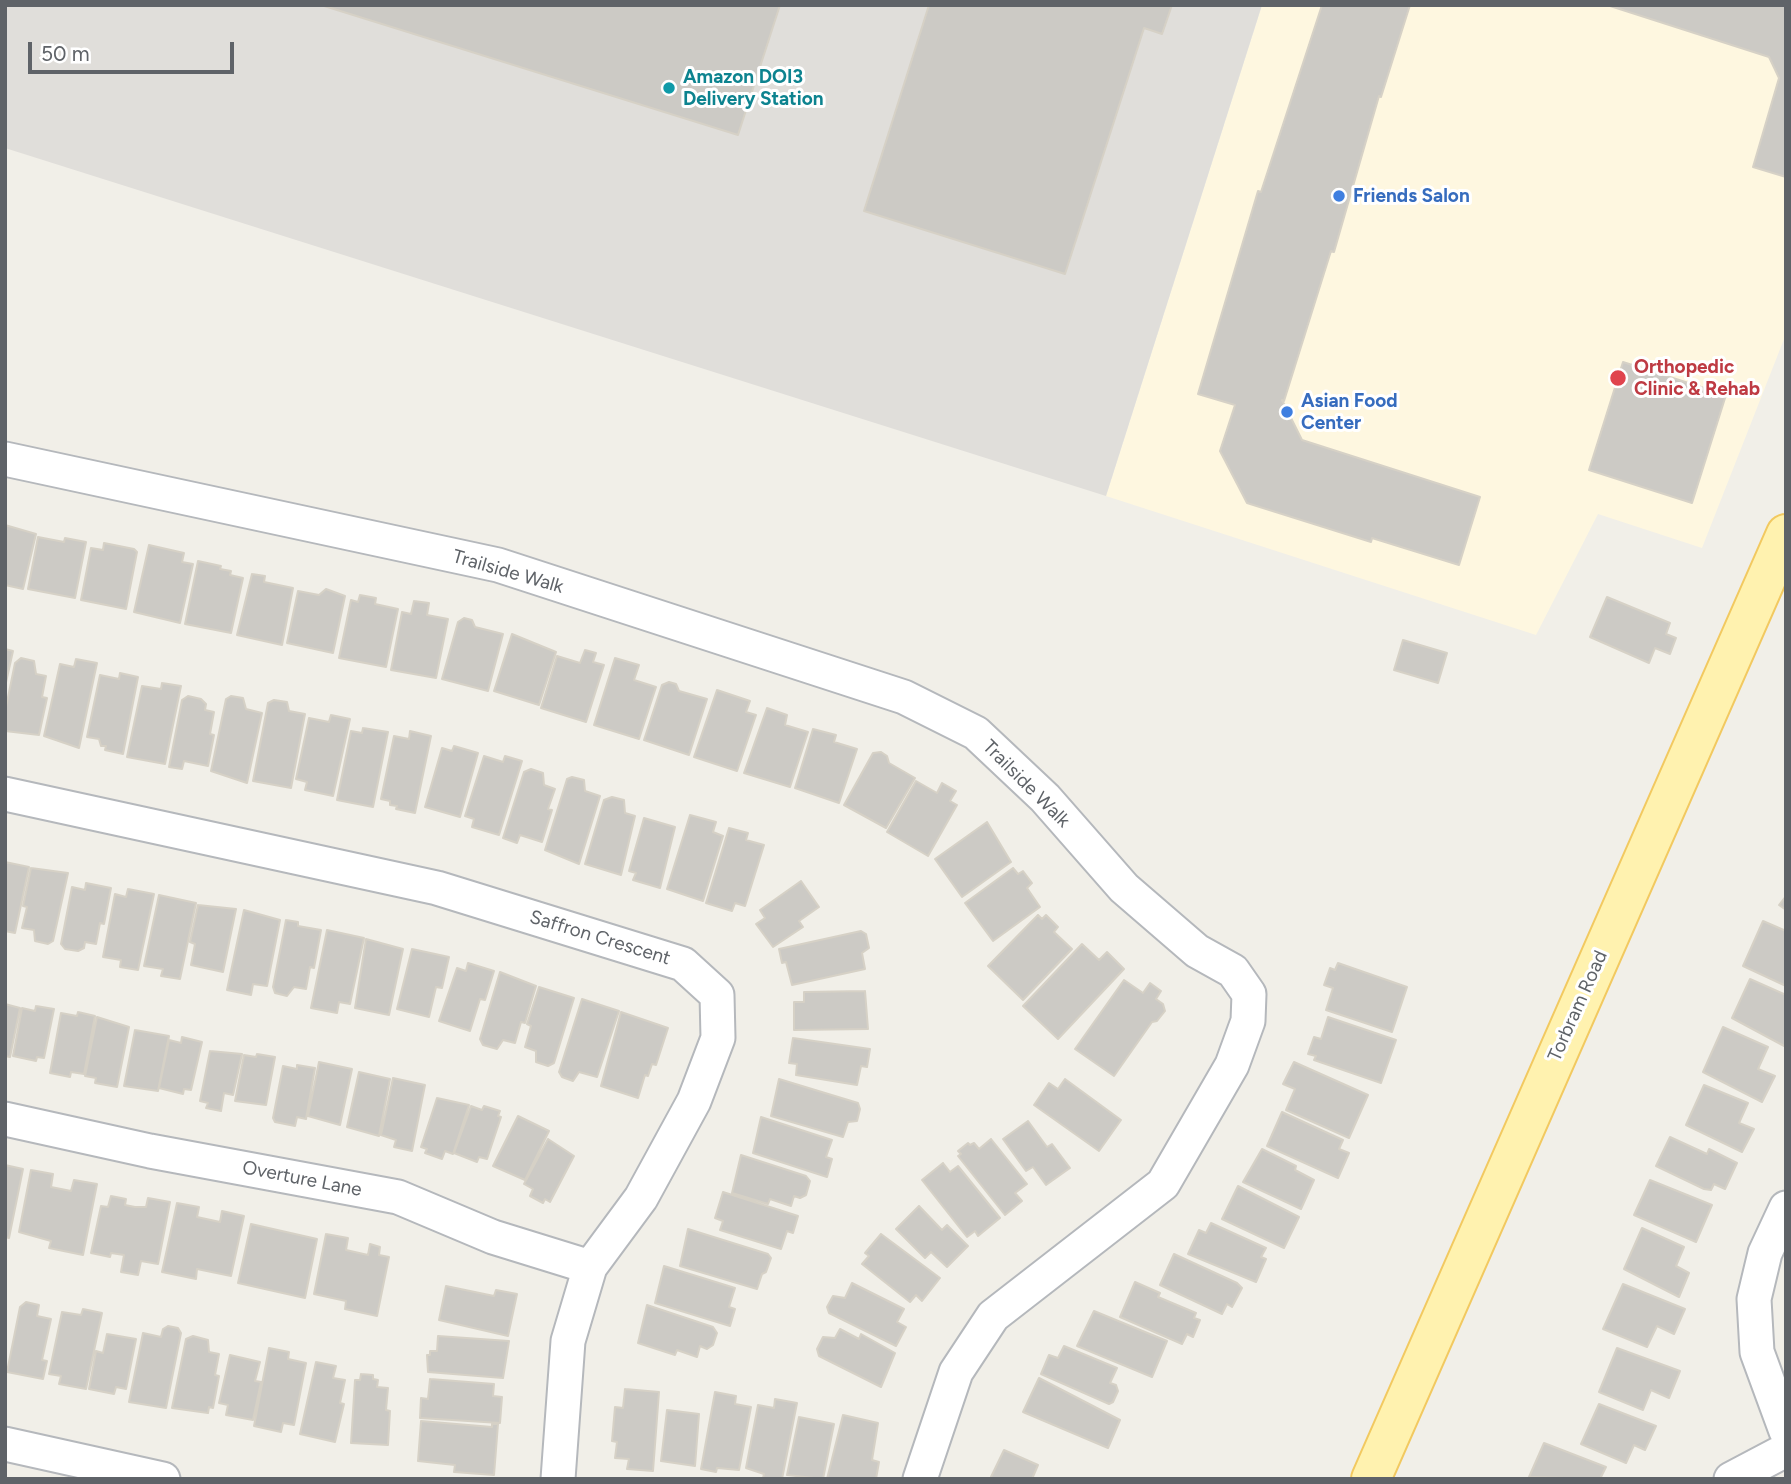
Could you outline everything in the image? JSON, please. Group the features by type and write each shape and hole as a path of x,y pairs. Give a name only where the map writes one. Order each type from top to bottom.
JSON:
{"main road":[{"name":"Torbram Road","path":"1371,1479 1786,534"}],"street":[{"name":"Trailside Walk","path":"5,459 498,565 904,697 976,733 1045,798 1124,888 1197,951 1233,971 1249,994 1248,1021 1232,1065 1163,1184 993,1316 956,1373 920,1479"},
{"name":"Saffron Crescent","path":"5,794 437,888 683,964 717,995 719,1038 694,1101 641,1198 590,1268 568,1341 558,1479"},
{"name":"Overture Lane","path":"5,1119 150,1151 398,1197 493,1237 590,1268"},
{"path":"1786,1208 1765,1253 1754,1299 1757,1352 1786,1431"},
{"path":"5,1444 163,1479"},
{"path":"1731,1479 1786,1450"}],"shaded area":[{"path":"5,5 1262,5 1106,496 5,148"},
{"path":"1262,5 1786,5 1786,334 1702,548 1598,514 1536,635 1106,496"}],"building":[{"name":"Amazon DOI3 Delivery Station","path":"321,5 780,5 738,135"},
{"path":"929,5 1172,5 1162,34 1144,28 1065,274 864,211"},
{"path":"1322,5 1410,5 1381,97 1379,96 1334,252 1331,251 1284,401 1282,400 1302,440 1480,497 1459,565 1372,538 1371,542 1247,503 1220,451 1235,405 1198,394 1258,191 1261,192"},
{"path":"1607,5 1786,5 1786,177 1753,167 1779,78 1769,57"},
{"path":"1623,362 1726,395 1692,503 1589,470"},
{"path":"5,525 36,534 23,589 5,585"},
{"path":"38,537 64,542 65,538 86,542 75,598 28,589"},
{"path":"104,543 134,549 137,552 126,609 81,600 91,548 103,550"},
{"path":"149,545 184,553 182,562 193,564 180,623 134,612"},
{"path":"198,561 221,566 220,569 231,571 230,575 243,578 231,633 185,624"},
{"path":"252,574 265,576 264,582 293,588 282,645 237,635"},
{"path":"326,589 345,596 333,653 287,643 298,591 319,595"},
{"path":"360,595 376,598 375,604 398,609 386,667 339,658 351,600 358,602"},
{"path":"1607,597 1670,623 1666,634 1676,638 1670,654 1655,648 1649,663 1590,637"},
{"path":"414,601 429,603 427,615 448,619 436,678 391,670 402,612 411,614"},
{"path":"464,618 472,620 475,627 503,634 488,691 442,679 458,622"},
{"path":"512,634 556,652 539,705 494,691"},
{"path":"1403,640 1447,653 1438,683 1394,670"},
{"path":"5,649 13,651 5,687"},
{"path":"585,650 596,653 593,662 604,665 586,722 541,708 557,656 580,663"},
{"path":"21,658 34,661 36,674 46,676 42,697 47,698 39,735 5,731 5,712 15,663"},
{"path":"615,658 639,665 634,680 656,687 639,739 594,725"},
{"path":"76,659 97,663 79,748 44,736 60,664 74,667"},
{"path":"120,673 138,677 123,754 105,750 106,746 101,746 99,739 87,737 100,675 119,679"},
{"path":"669,682 676,684 679,691 707,699 689,755 644,740 662,685"},
{"path":"162,683 181,686 165,764 127,757 142,686 161,689"},
{"path":"717,690 750,701 746,712 756,715 737,771 694,757"},
{"path":"188,696 201,699 206,704 205,710 214,712 210,734 214,735 208,766 184,761 182,769 169,767 182,700"},
{"path":"231,696 243,698 246,709 262,713 247,783 211,771 226,699"},
{"path":"274,700 287,702 289,711 305,714 291,788 253,781 268,703"},
{"path":"767,708 787,715 785,725 808,732 790,787 744,773"},
{"path":"331,715 350,719 333,796 305,790 307,782 296,779 309,718 329,722"},
{"path":"363,728 388,732 373,807 337,800 351,731 362,733"},
{"path":"813,729 836,735 834,742 857,749 839,803 795,788"},
{"path":"410,731 431,736 415,813 396,809 397,806 390,805 390,801 381,799 394,736 409,739"},
{"path":"454,746 478,753 460,817 425,807 442,748 452,751"},
{"path":"881,752 887,756 889,763 915,778 886,828 844,805 873,753"},
{"path":"484,756 503,762 505,756 522,761 499,835 472,827 474,819 465,816"},
{"path":"531,769 543,773 544,785 555,789 548,809 552,810 542,842 520,835 517,843 503,838 524,772"},
{"path":"572,777 584,780 585,791 600,796 579,864 545,850 567,779"},
{"path":"916,781 937,793 942,783 956,791 950,801 957,805 928,856 887,832"},
{"path":"612,797 624,800 625,813 635,816 621,875 585,864 604,800"},
{"path":"690,815 716,822 713,832 723,836 703,901 667,889"},
{"path":"644,818 675,827 660,888 633,880 636,873 629,871"},
{"path":"987,822 1011,862 962,897 935,859"},
{"path":"729,828 748,833 746,840 764,845 745,906 735,903 732,911 706,903"},
{"path":"5,862 29,867 15,933 5,931"},
{"path":"31,868 68,873 53,941 48,944 35,941 34,930 22,928 27,907 23,906"},
{"path":"1013,868 1018,874 1023,871 1032,883 1027,888 1040,907 993,941 965,903"},
{"path":"801,881 819,907 799,921 803,927 773,947 756,924 765,918 760,910"},
{"path":"86,883 111,888 104,924 100,923 96,944 85,942 84,948 78,951 65,949 61,944 72,887 85,890"},
{"path":"128,889 154,894 138,970 120,967 121,960 103,957 115,894 126,897"},
{"path":"159,895 196,903 180,979 161,976 163,969 144,966"},
{"path":"1786,896 1786,910 1779,905"},
{"path":"198,905 236,909 223,972 191,965 195,944 190,942"},
{"path":"244,910 280,920 267,986 253,984 251,995 227,990"},
{"path":"1038,915 1042,919 1046,915 1058,927 1054,932 1072,949 1023,1000 988,966"},
{"path":"286,920 298,922 298,926 321,930 314,968 310,967 306,989 294,987 287,996 275,993 273,987"},
{"path":"1763,921 1786,931 1786,986 1743,966"},
{"path":"327,930 364,938 350,1004 339,1002 337,1013 311,1008"},
{"path":"861,931 866,934 869,948 862,953 865,969 792,985 786,962 782,963 779,949"},
{"path":"366,939 403,949 389,1015 355,1008"},
{"path":"1082,944 1099,960 1107,952 1124,969 1058,1039 1023,1006"},
{"path":"412,949 449,957 442,988 436,987 429,1017 397,1009"},
{"path":"468,963 494,971 485,1000 480,999 470,1031 439,1021 457,968 466,971"},
{"path":"1338,963 1407,987 1392,1032 1326,1010 1333,988 1324,985 1330,968 1335,970"},
{"path":"500,972 536,986 525,1023 521,1022 515,1043 503,1040 497,1049 483,1045 480,1039"},
{"path":"1750,979 1786,995 1786,1047 1732,1018"},
{"path":"1124,980 1143,993 1150,983 1161,991 1156,999 1163,1004 1165,1011 1157,1021 1152,1022 1114,1076 1075,1049"},
{"path":"539,987 574,998 554,1063 548,1066 536,1062 536,1051 525,1047 531,1026 527,1024"},
{"path":"865,991 868,1029 794,1030 794,1002 804,1002 804,992"},
{"path":"582,999 619,1011 597,1077 579,1072 573,1081 562,1077 559,1072"},
{"path":"5,1004 20,1008 10,1057 5,1056"},
{"path":"36,1006 54,1009 44,1058 37,1057 36,1061 13,1056 22,1008 35,1011"},
{"path":"78,1012 95,1016 84,1074 71,1072 70,1077 50,1073 61,1013 77,1016"},
{"path":"621,1012 668,1028 656,1065 652,1064 648,1076 645,1075 638,1098 601,1086"},
{"path":"97,1017 129,1027 117,1087 95,1083 96,1078 85,1076"},
{"path":"1328,1017 1396,1040 1381,1083 1314,1060 1316,1056 1308,1054 1314,1037 1321,1039"},
{"path":"1723,1027 1768,1047 1758,1069 1775,1076 1762,1102 1703,1072"},
{"path":"135,1030 169,1036 158,1091 124,1086"},
{"path":"182,1037 202,1042 191,1090 184,1089 183,1094 159,1088 169,1040 181,1043"},
{"path":"793,1038 870,1049 867,1067 861,1066 857,1085 796,1075 797,1064 789,1063"},
{"path":"210,1051 242,1054 233,1095 224,1093 221,1111 206,1108 208,1103 200,1101"},
{"path":"257,1054 275,1057 266,1105 235,1101 244,1055 256,1057"},
{"path":"319,1062 352,1069 340,1125 308,1116"},
{"path":"1294,1062 1368,1095 1349,1138 1286,1110 1295,1089 1283,1084"},
{"path":"297,1065 315,1068 306,1119 297,1117 295,1126 275,1122 273,1118 283,1066 297,1069"},
{"path":"359,1072 390,1079 379,1136 347,1127"},
{"path":"393,1078 425,1085 412,1151 394,1147 396,1140 381,1135"},
{"path":"779,1079 858,1103 860,1109 857,1121 848,1122 843,1137 771,1116"},
{"path":"1065,1079 1121,1120 1099,1151 1034,1105 1049,1083 1058,1089"},
{"path":"1704,1085 1748,1103 1739,1123 1754,1129 1742,1152 1686,1125"},
{"path":"437,1098 469,1105 453,1154 445,1151 442,1159 425,1153 427,1149 421,1147"},
{"path":"471,1106 482,1110 484,1106 500,1111 498,1116 501,1117 487,1159 479,1157 477,1162 454,1153"},
{"path":"1282,1112 1343,1140 1339,1149 1349,1153 1338,1178 1267,1146"},
{"path":"518,1116 549,1131 525,1180 493,1166"},
{"path":"761,1117 832,1140 826,1157 832,1159 827,1177 753,1153"},
{"path":"1028,1121 1047,1147 1052,1144 1070,1168 1046,1185 1033,1167 1026,1171 1003,1139"},
{"path":"1670,1137 1707,1154 1709,1149 1737,1163 1725,1189 1714,1184 1711,1190 1704,1189 1656,1166"},
{"path":"548,1139 574,1156 550,1202 545,1199 543,1203 530,1196 533,1189 524,1184"},
{"path":"991,1139 1027,1184 1015,1193 1022,1201 1005,1215 958,1156 961,1154 958,1151 968,1143 974,1143 979,1149"},
{"path":"1262,1149 1296,1166 1295,1170 1314,1180 1301,1209 1243,1182"},
{"path":"741,1155 806,1176 810,1181 806,1195 800,1198 794,1196 791,1206 770,1199 768,1204 732,1193"},
{"path":"943,1163 950,1172 958,1166 1000,1218 978,1236 975,1231 967,1237 922,1180"},
{"path":"5,1165 23,1169 9,1238 5,1237"},
{"path":"31,1170 53,1174 51,1187 71,1191 74,1180 97,1184 83,1255 49,1248 51,1241 19,1232"},
{"path":"1650,1180 1712,1205 1696,1242 1634,1215"},
{"path":"1238,1186 1299,1217 1284,1248 1222,1219"},
{"path":"723,1192 798,1216 793,1233 787,1231 781,1249 720,1230 723,1221 715,1218"},
{"path":"111,1196 126,1199 125,1205 135,1207 146,1207 148,1198 170,1202 158,1264 141,1261 138,1275 121,1272 124,1255 111,1253 110,1257 91,1253 101,1206 108,1207"},
{"path":"177,1203 199,1207 197,1217 220,1222 222,1211 244,1216 231,1276 197,1269 196,1279 162,1272"},
{"path":"919,1206 942,1230 947,1225 968,1246 947,1267 931,1252 925,1258 896,1229"},
{"path":"1211,1223 1266,1248 1261,1257 1266,1259 1256,1282 1188,1254 1199,1230 1206,1233"},
{"path":"251,1224 317,1239 305,1298 238,1283"},
{"path":"1642,1228 1684,1247 1676,1266 1689,1273 1679,1297 1624,1269"},
{"path":"688,1229 768,1254 771,1258 757,1289 680,1266"},
{"path":"326,1234 348,1238 346,1250 368,1255 370,1244 380,1247 379,1255 389,1257 377,1316 345,1309 346,1301 314,1294"},
{"path":"881,1234 940,1278 922,1301 916,1295 910,1302 862,1264 869,1256 865,1253"},
{"path":"1174,1254 1237,1283 1242,1288 1232,1307 1227,1304 1222,1314 1160,1285"},
{"path":"664,1266 735,1288 729,1307 735,1309 730,1326 655,1303"},
{"path":"1135,1282 1160,1293 1158,1297 1196,1313 1194,1318 1200,1320 1193,1337 1187,1334 1182,1344 1120,1317"},
{"path":"852,1283 904,1309 897,1322 906,1327 896,1346 829,1313 827,1307 833,1296 845,1298"},
{"path":"1623,1284 1685,1309 1674,1334 1657,1326 1647,1347 1603,1329"},
{"path":"446,1286 494,1296 496,1290 517,1294 508,1336 439,1320"},
{"path":"26,1302 39,1305 37,1316 51,1319 42,1360 47,1361 43,1379 7,1372 20,1307"},
{"path":"647,1305 713,1327 717,1333 713,1345 707,1349 700,1346 697,1357 677,1350 675,1355 638,1343"},
{"path":"83,1309 102,1313 86,1389 59,1384 61,1376 49,1374 62,1312 81,1315"},
{"path":"1094,1311 1167,1341 1152,1377 1077,1346"},
{"path":"168,1326 178,1328 181,1333 166,1408 129,1402 143,1333 161,1337 163,1329"},
{"path":"840,1329 859,1339 861,1334 895,1353 881,1387 819,1356 817,1349 823,1337 835,1338"},
{"path":"107,1334 136,1339 126,1389 116,1387 114,1394 89,1389 96,1351 103,1353"},
{"path":"193,1336 208,1340 209,1352 219,1354 215,1375 219,1376 213,1408 209,1407 208,1413 172,1408 186,1339"},
{"path":"438,1336 509,1341 503,1378 428,1372 427,1355 430,1355 430,1351 437,1351"},
{"path":"1064,1346 1117,1368 1110,1383 1116,1385 1118,1391 1113,1402 1109,1404 1041,1374 1049,1355 1058,1358"},
{"path":"269,1348 289,1352 288,1359 306,1363 294,1425 283,1423 281,1432 254,1426"},
{"path":"1617,1348 1680,1371 1669,1398 1651,1390 1643,1410 1599,1392"},
{"path":"230,1355 260,1362 255,1381 261,1382 253,1420 226,1415 228,1405 219,1403"},
{"path":"316,1362 336,1366 333,1378 345,1380 340,1403 344,1404 335,1442 300,1434"},
{"path":"361,1374 373,1375 373,1379 378,1380 377,1387 388,1388 388,1445 351,1443 355,1380 360,1380"},
{"path":"1039,1378 1120,1420 1108,1448 1023,1412"},
{"path":"430,1379 494,1384 493,1396 502,1397 500,1423 420,1418 421,1398 428,1399"},
{"path":"625,1389 659,1392 653,1471 627,1469 629,1459 615,1458 617,1442 612,1441 615,1407 623,1408"},
{"path":"715,1392 736,1396 735,1404 751,1407 739,1470 717,1468 716,1472 701,1469"},
{"path":"775,1399 797,1403 782,1479 763,1478 764,1474 746,1468 758,1405 774,1408"},
{"path":"1599,1404 1656,1426 1645,1450 1634,1445 1626,1463 1581,1444"},
{"path":"667,1410 699,1414 695,1466 661,1461"},
{"path":"843,1415 878,1423 872,1460 879,1462 876,1479 827,1479"},
{"path":"799,1417 834,1424 823,1479 787,1475"},
{"path":"421,1421 492,1427 492,1424 498,1424 494,1475 454,1472 455,1465 418,1461"},
{"path":"1544,1443 1606,1467 1600,1479 1529,1477"},
{"path":"1004,1450 1038,1465 1032,1479 990,1479"}],"place":[{"name":"Amazon DOI3 Delivery Station","path":"669,88"},
{"name":"Friends Salon","path":"1339,196"},
{"name":"Orthopedic Clinic & Rehab","path":"1618,378"},
{"name":"Asian Food Center","path":"1287,412"}]}
